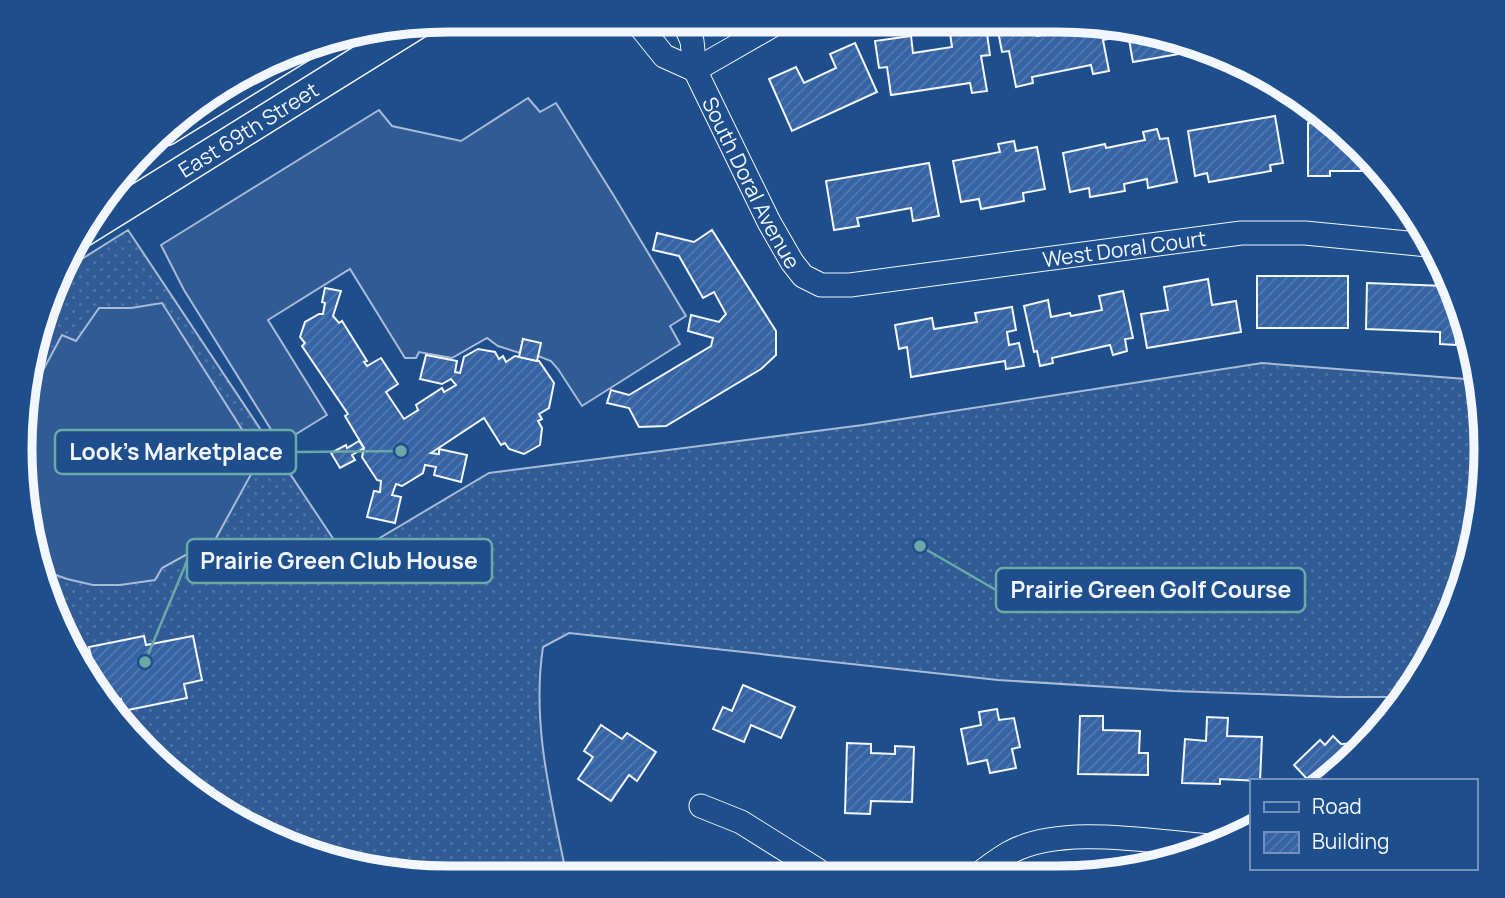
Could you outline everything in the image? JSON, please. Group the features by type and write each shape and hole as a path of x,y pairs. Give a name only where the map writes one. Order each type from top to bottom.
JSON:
{"main road":[{"name":"East 69th Street","path":"98,223 401,34"}],"street":[{"path":"645,32 664,56 695,70 761,32"},
{"name":"South Doral Avenue","path":"688,32 692,41 695,70 769,222 803,276 821,285"},
{"name":"West Doral Court","path":"821,285 850,285 1241,233 1305,233 1420,244"},
{"path":"701,806 741,822 811,866"},
{"path":"991,866 1010,852 1040,841 1076,836 1189,844"}],"shaded area":[{"path":"528,98 540,112 556,103 614,196 686,316 670,326 680,344 582,406 551,361 538,356 523,339 520,353 498,346 487,338 452,358 419,352 416,358 405,358 350,269 268,320 327,415 280,444 184,290 161,245 379,110 392,126 461,141"},
{"path":"128,230 346,558 489,473 863,425 1262,363 1467,379 1474,449 1470,503 1459,557 1442,609 1418,658 1391,697 1174,691 998,680 569,633 543,647 540,676 541,734 565,866 422,866 395,863 341,852 289,835 240,811 217,796 174,763 135,724 87,658 63,609 46,557 32,476 32,422 40,368 54,315 76,263"},
{"path":"162,303 260,458 204,560 191,552 162,568 155,580 120,585 93,585 51,573 46,557 32,476 35,395 38,380 62,335 76,341 99,308 131,308"}],"building":[{"path":"987,32 990,55 981,56 987,91 972,93 970,83 891,95 887,67 879,68 875,41 911,36 913,53 952,47 950,33"},
{"path":"998,32 1036,32 1037,36 1058,32 1083,32 1113,36 1114,38 1103,40 1109,71 1093,74 1091,65 1032,77 1033,83 1016,87 1009,51 1002,52"},
{"path":"1129,38 1186,53 1133,62"},
{"path":"855,43 877,92 792,131 769,79 796,67 804,83 836,68 830,54"},
{"path":"1275,116 1283,163 1270,165 1271,171 1209,182 1207,173 1195,176 1188,131"},
{"path":"1308,123 1317,123 1331,135 1367,171 1330,171 1330,176 1308,176"},
{"path":"1157,129 1160,139 1168,138 1177,182 1148,188 1147,179 1124,184 1125,191 1090,197 1089,188 1070,192 1063,153 1105,144 1106,148 1145,140 1143,132"},
{"path":"1014,141 1016,151 1037,147 1045,189 1023,193 1024,201 981,209 979,199 961,202 953,161 1000,152 998,144"},
{"path":"929,163 939,216 913,221 911,208 857,218 859,226 834,230 826,181"},
{"path":"712,230 776,331 776,355 761,369 666,426 639,427 629,408 607,403 611,390 629,395 711,346 713,338 688,331 691,315 719,322 726,314 714,292 703,298 679,256 653,250 657,233 694,242"},
{"path":"1257,276 1348,276 1348,328 1257,328"},
{"path":"1208,279 1212,305 1236,301 1241,332 1147,348 1141,314 1168,310 1164,287"},
{"path":"1367,283 1440,286 1456,333 1456,345 1440,344 1440,332 1366,329"},
{"path":"325,288 341,291 333,316 339,323 342,321 367,361 364,362 367,366 381,358 398,384 386,392 404,419 418,410 416,405 442,388 444,392 456,385 451,379 442,384 420,379 426,355 457,361 455,372 460,373 464,357 478,349 495,352 499,359 503,356 506,362 515,356 539,361 554,383 549,408 539,414 542,419 538,421 542,428 540,445 524,454 509,449 505,443 501,445 484,418 431,453 439,454 439,449 467,455 461,482 434,475 436,467 425,465 423,473 402,486 396,484 392,495 401,497 395,523 367,517 374,491 380,492 381,481 377,480 362,457 364,448 345,416 348,414 302,346 305,343 300,337 305,322 323,314"},
{"path":"1123,291 1133,338 1125,339 1127,351 1113,355 1110,345 1052,358 1053,363 1040,366 1037,351 1034,352 1024,306 1048,300 1051,317 1070,313 1071,316 1102,310 1099,296"},
{"path":"1012,307 1016,330 1007,332 1009,345 1019,343 1024,366 1006,369 1005,361 911,377 907,347 899,349 895,325 932,318 934,329 977,322 975,313"},
{"path":"523,339 541,343 537,361 519,357"},
{"path":"359,441 364,448 352,455 355,460 340,468 331,453"},
{"path":"144,636 146,645 193,636 202,680 184,684 187,698 124,711 121,699 116,700 93,667 89,647"},
{"path":"743,685 795,707 781,738 751,725 744,742 713,729 723,707 732,711"},
{"path":"997,709 999,720 1014,718 1020,747 1012,749 1016,768 990,773 987,760 968,764 961,729 981,725 979,712"},
{"path":"1080,716 1103,716 1103,730 1140,731 1139,753 1148,753 1148,775 1078,774"},
{"path":"1207,717 1228,718 1227,736 1262,737 1260,779 1220,779 1220,784 1182,783 1185,739 1206,741"},
{"path":"601,725 622,739 627,733 656,752 637,781 629,775 611,801 578,779 593,757 584,751"},
{"path":"1333,736 1341,744 1351,744 1311,779 1307,779 1294,765 1320,740 1325,745"},
{"path":"847,743 871,744 871,753 895,754 895,746 914,747 912,802 871,801 870,814 845,813"}],"place":[{"name":"Look's Marketplace","path":"401,451"},
{"name":"Prairie Green Golf Course","path":"920,546"},
{"name":"Prairie Green Club House","path":"145,662"}]}
